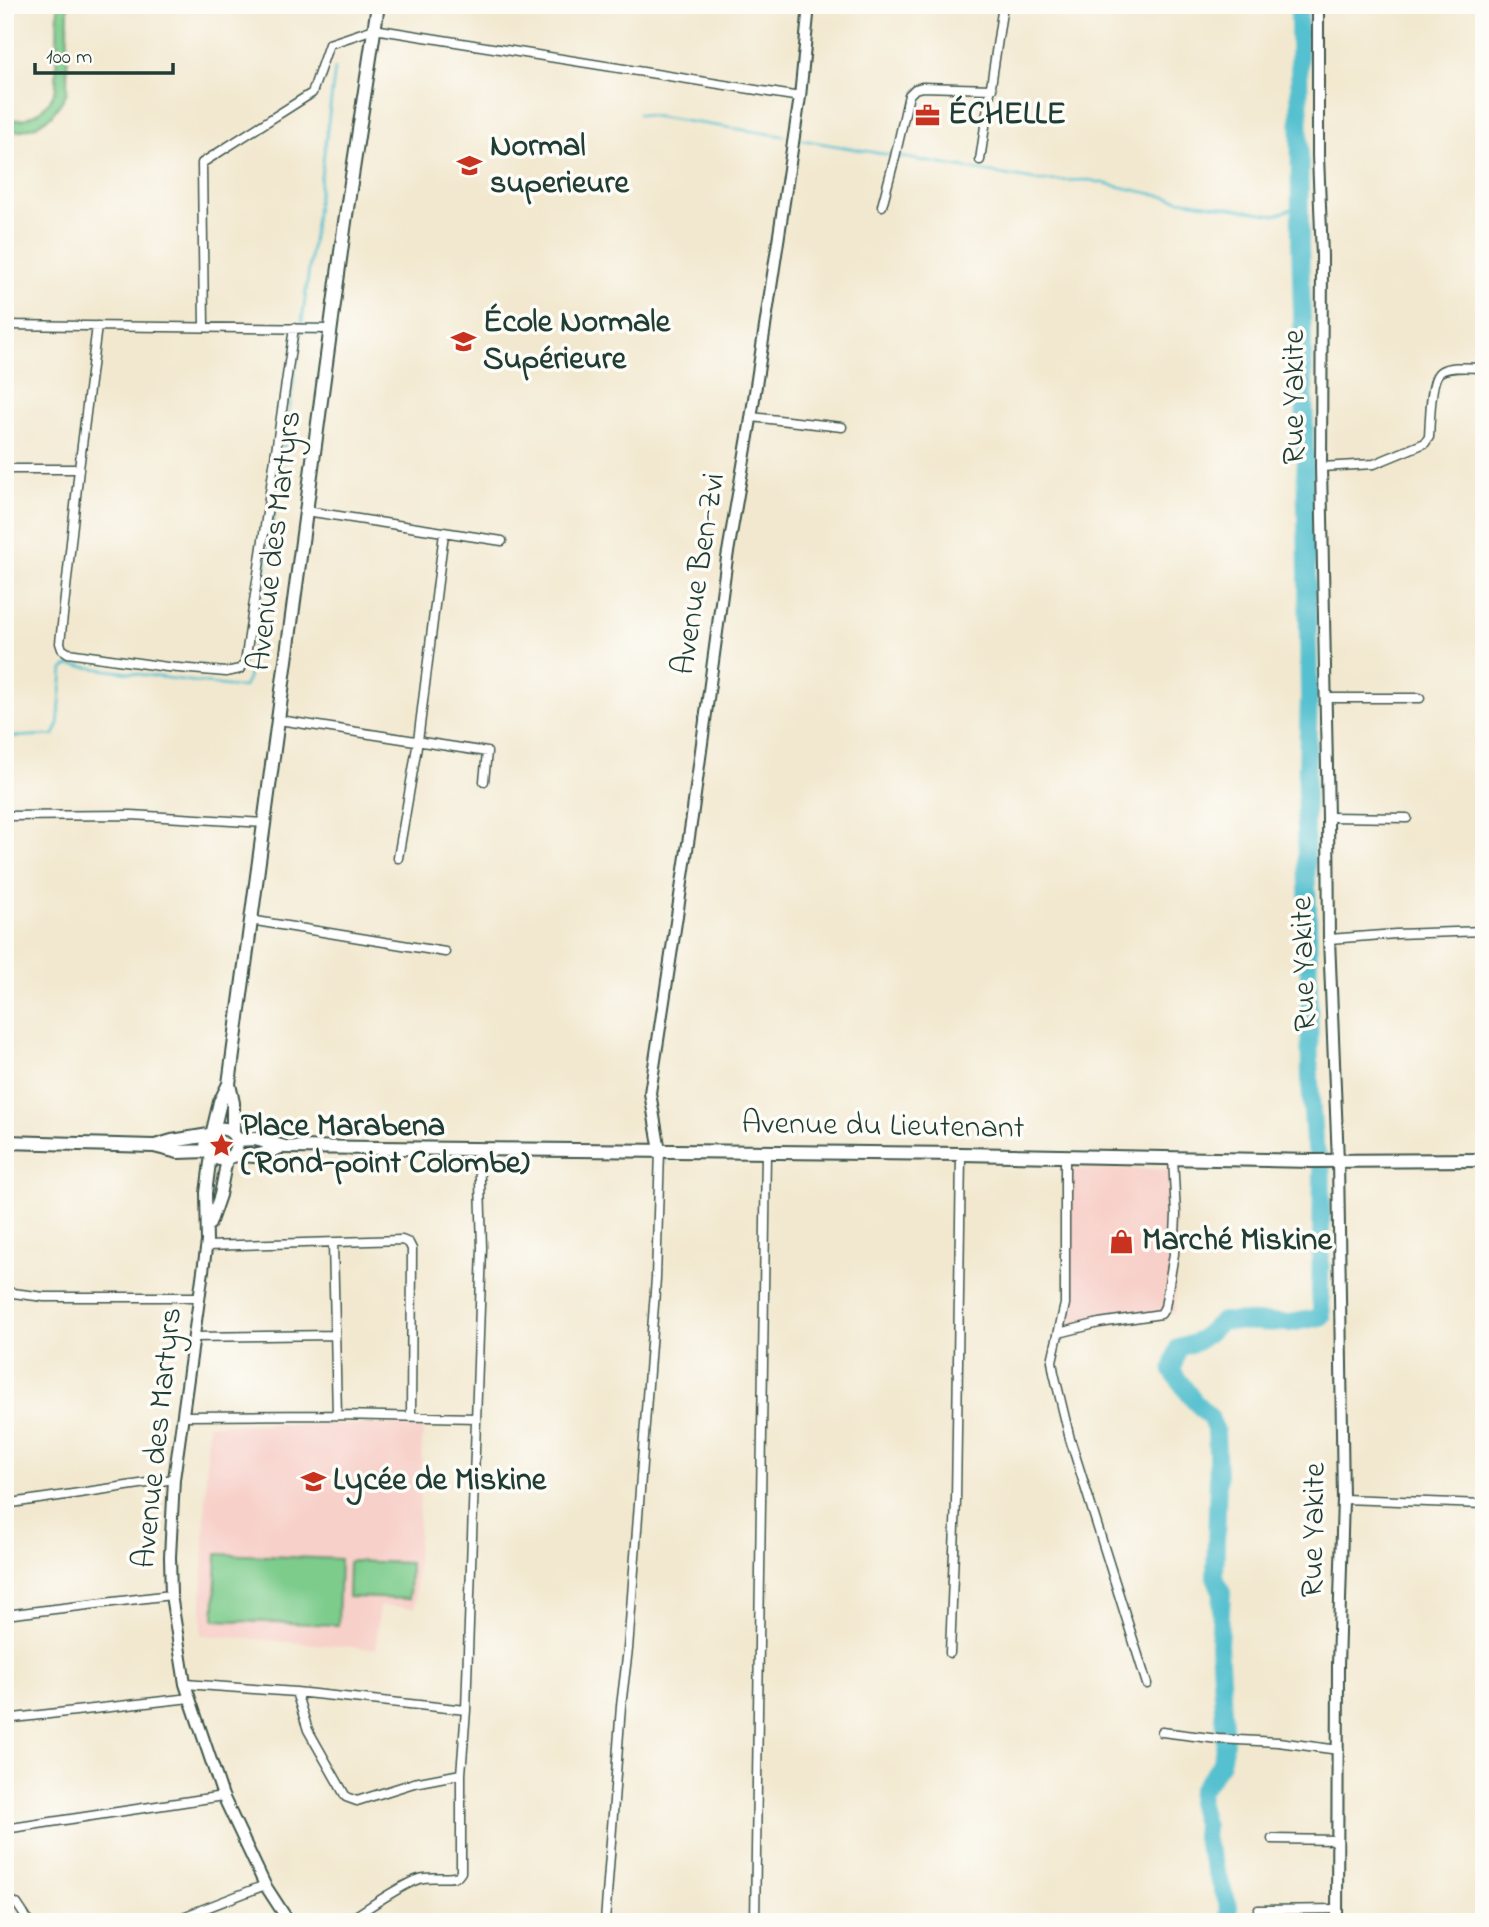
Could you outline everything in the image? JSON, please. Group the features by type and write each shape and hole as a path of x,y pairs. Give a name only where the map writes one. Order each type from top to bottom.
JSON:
{"main road":[{"name":"Avenue des Martyrs","path":"235,1137 229,1084 306,510 378,5"},
{"name":"Avenue Ben-Zvi","path":"660,1151 650,1093 692,817 727,558 800,97 809,5"},
{"name":"Rue Yakite","path":"1318,5 1318,156 1322,256 1321,467 1343,1499 1337,1922"},
{"name":"Avenue des Martyrs","path":"211,1133 220,1102 229,1084"},
{"path":"154,1146 220,1129 227,1130 235,1137 237,1146 229,1157 216,1158 209,1153 206,1146 211,1133"},
{"name":"Avenue du Lieutenant","path":"235,1137 282,1146 1313,1161 1484,1160"},
{"path":"5,1142 154,1146 178,1152 209,1153"},
{"name":"Avenue du Lieutenant","path":"229,1157 256,1156 282,1146"},
{"name":"Avenue des Martyrs","path":"209,1153 206,1193 208,1230 174,1479 171,1595 185,1684 223,1796 265,1885 289,1922"},
{"name":"Avenue des Martyrs","path":"208,1230 229,1157"}],"street":[{"path":"980,160 1003,5"},
{"path":"204,327 202,163 312,93 328,44 374,29 800,97"},
{"path":"882,206 909,95 922,87 992,89"},
{"path":"5,325 331,329"},
{"path":"97,326 60,643 62,649 68,653 167,667 226,672 240,669 245,663 294,328"},
{"path":"1321,467 1374,464 1425,443 1429,437 1434,383 1438,374 1442,370 1454,368 1484,368"},
{"path":"751,417 842,427"},
{"path":"5,469 79,469"},
{"path":"306,510 502,541"},
{"path":"398,858 418,741 444,533"},
{"path":"1325,698 1420,698"},
{"path":"279,720 487,751 484,781"},
{"path":"5,816 131,815 265,823"},
{"path":"1328,817 1407,818"},
{"path":"250,920 445,952"},
{"path":"1329,939 1484,931"},
{"path":"346,1922 411,1882 423,1878 458,1876 461,1872 461,1774 466,1710 482,1248 479,1149"},
{"path":"605,1922 656,1278 660,1151"},
{"path":"755,1922 766,1152"},
{"path":"950,1653 956,1500 961,1154"},
{"path":"1065,1156 1065,1304 1052,1360 1054,1373 1070,1438 1147,1684"},
{"path":"1059,1333 1099,1323 1161,1314 1165,1307 1174,1254 1176,1215 1173,1158"},
{"path":"206,1246 401,1240 409,1244 412,1249 411,1416"},
{"path":"333,1243 337,1415"},
{"path":"5,1292 44,1297 199,1297"},
{"path":"194,1337 335,1335"},
{"path":"183,1416 476,1418"},
{"path":"5,1504 174,1479"},
{"path":"1343,1499 1484,1504"},
{"path":"5,1615 171,1595"},
{"path":"185,1684 296,1692 466,1710"},
{"path":"296,1692 307,1730 346,1797 357,1801 414,1783 461,1774"},
{"path":"5,1719 190,1698"},
{"path":"1162,1732 1339,1750"},
{"path":"5,1829 223,1796"},
{"path":"1272,1839 1338,1840"},
{"path":"170,1922 265,1885"},
{"path":"5,1896 17,1904 29,1922"},
{"path":"1258,1910 1338,1909"}],"shaded area":[{"name":"Marché Miskine","path":"1069,1169 1175,1169 1175,1313 1069,1332"},
{"name":"Lycée de Miskine","path":"208,1424 423,1424 415,1608 379,1606 376,1649 201,1635"}],"green space":[{"path":"58,5 68,5 67,92 51,116 36,126 5,132 5,121 24,119 38,113 49,102 56,89"},
{"path":"217,1554 340,1559 338,1625 214,1620"},
{"path":"349,1561 410,1563 409,1599 348,1597"}],"waterway":[{"path":"1227,1922 1229,1907 1204,1838 1205,1827 1199,1805 1200,1791 1220,1765 1225,1743 1219,1645 1222,1593 1215,1577 1218,1478 1216,1432 1210,1417 1194,1401 1172,1371 1178,1348 1197,1342 1222,1321 1290,1323 1322,1317 1322,1171 1314,1141 1310,1082 1305,826 1309,697 1300,243 1299,5"},
{"path":"302,322 335,69"},
{"path":"638,114 784,136"},
{"path":"797,139 1040,181 1089,180 1180,200 1275,215 1300,206"},
{"path":"5,737 54,735 58,726 63,669 70,665 244,687 248,679 301,330"}],"place":[{"name":"ÉCHELLE","path":"928,115"},
{"name":"Normal superieure","path":"470,165"},
{"name":"École Normale Supérieure","path":"463,341"},
{"name":"Place Marabena (Rond-point Colombe)","path":"221,1145"},
{"name":"Marché Miskine","path":"1122,1241"},
{"name":"Lycée de Miskine","path":"313,1481"}]}
